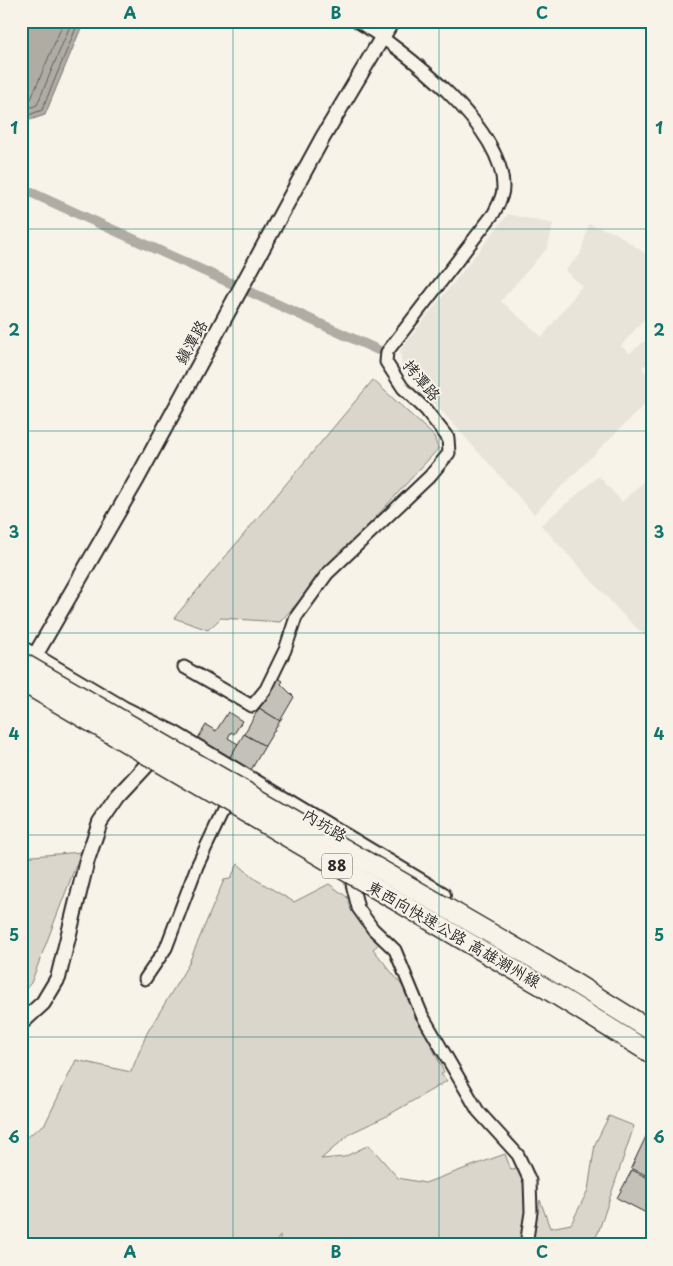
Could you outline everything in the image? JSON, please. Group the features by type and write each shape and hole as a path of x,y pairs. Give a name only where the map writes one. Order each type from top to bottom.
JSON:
{"highway":[{"name":"東西向快速公路 高雄潮州線","path":"26,656 547,966 652,1031"},
{"name":"東西向快速公路 高雄潮州線","path":"21,680 537,983 652,1054"}],"main road":[{"name":"內坑路","path":"26,656 124,710 175,735 652,1022"},
{"path":"21,691 150,761 352,884 534,990 652,1063"}],"street":[{"name":"拷潭路","path":"184,667 252,706 266,689 285,650 296,617 327,574 430,476 449,453 448,438 426,410 403,388 386,362 387,352 494,213 500,202 503,189 500,169 471,114 433,78 381,36 357,21"},
{"name":"鎮潭路","path":"21,680 26,656 137,479 252,267 381,36 392,21"},
{"path":"21,1023 43,1003 58,978 87,860 100,822 118,796 175,735"},
{"path":"145,979 166,948 197,866 225,807"},
{"path":"352,884 358,908 373,929 395,950 422,1014 478,1110 518,1155 530,1181 531,1212 526,1245"}],"shaded area":[{"path":"508,214 553,224 548,247 501,301 542,337 582,286 565,270 580,255 589,224 616,233 646,254 652,266 652,310 621,346 630,353 652,335 652,359 642,368 652,382 652,397 534,514 402,367 400,350"},
{"path":"373,380 434,436 438,449 280,622 221,618 208,630 174,618"},
{"path":"652,473 652,642 623,615 541,525 599,476 622,502"},
{"path":"81,852 31,983 21,994 21,857"},
{"path":"238,864 255,879 294,902 329,884 347,897 379,944 373,949 404,988 444,1072 441,1074 447,1081 385,1117 351,1133 321,1159 344,1157 369,1145 398,1178 425,1183 505,1154 511,1170 521,1169 526,1202 522,1245 280,1245 280,1236 274,1245 21,1245 21,1141 45,1124 76,1060 131,1072 147,1033 188,965 224,880 230,879"},
{"path":"609,1116 634,1126 598,1233 591,1245 535,1245 532,1238 540,1200 550,1228 571,1224 588,1190 595,1144"}],"water":[{"path":"21,21 84,21 45,115 21,123"}],"building":[{"path":"277,678 283,681 281,684 294,697 280,721 259,708"},
{"path":"259,708 280,721 265,746 244,734"},
{"path":"228,712 242,721 234,734 231,732 228,738 238,744 230,757 198,738 206,725 216,731"},
{"path":"244,734 265,746 251,770 230,757"},
{"path":"21,803 28,807 21,820"},
{"path":"652,1124 652,1178 631,1168"},
{"path":"632,1170 652,1180 652,1216 617,1198"}],"waterway":[{"path":"21,188 378,350"}]}
